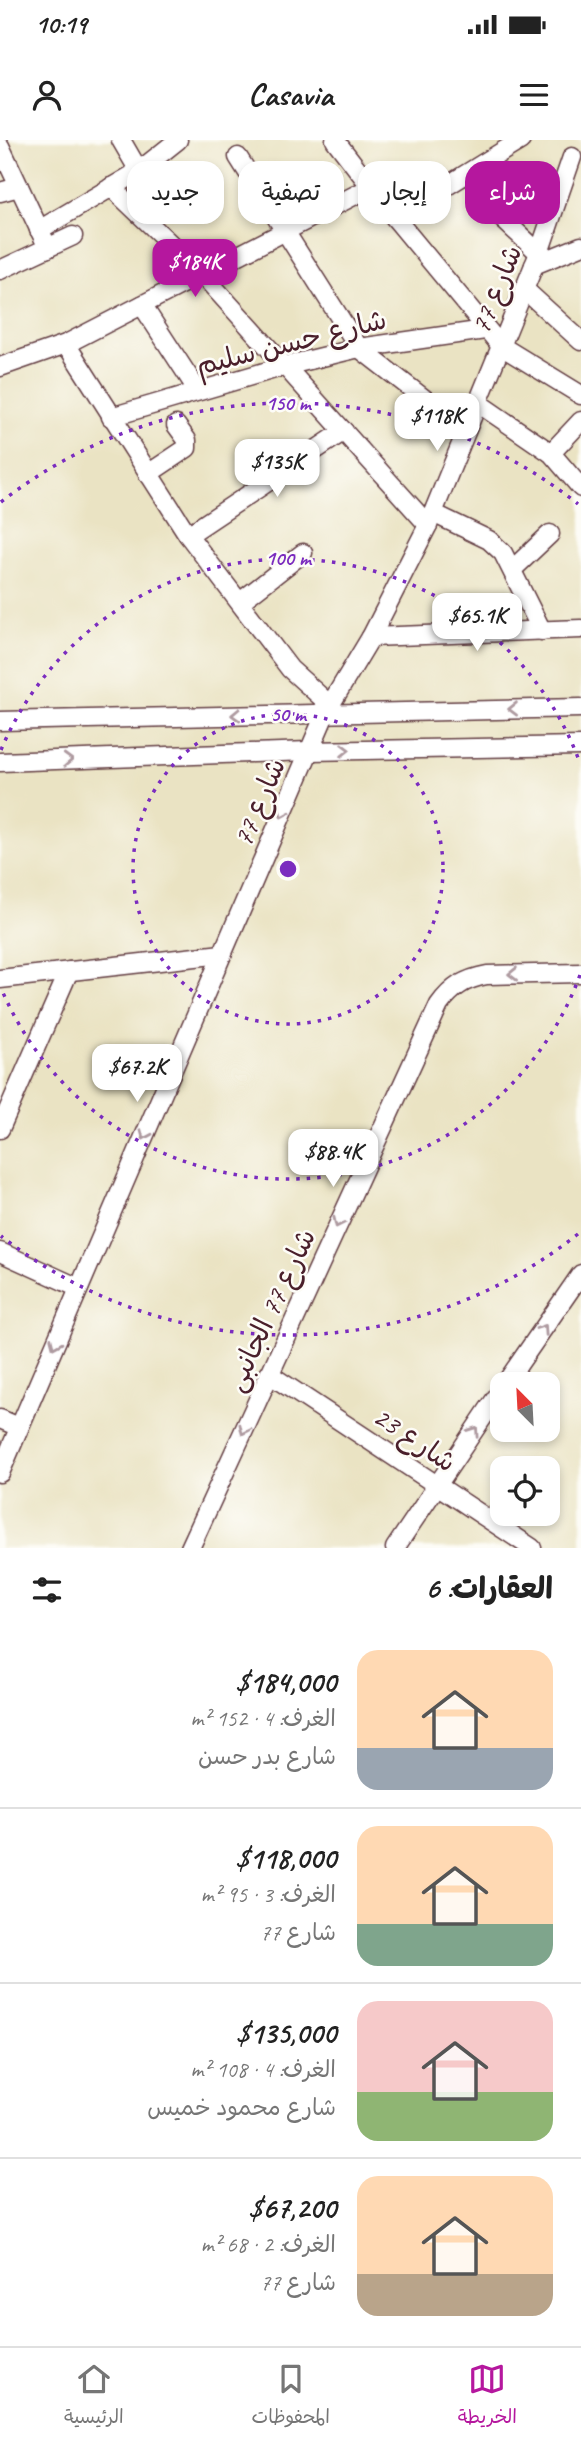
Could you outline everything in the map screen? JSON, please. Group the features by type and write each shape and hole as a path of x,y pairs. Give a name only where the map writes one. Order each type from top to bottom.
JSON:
{"street":[{"path":"121,140 133,161"},
{"path":"152,161 178,140"},
{"path":"335,140 358,170"},
{"path":"451,183 521,140"},
{"path":"0,146 48,248"},
{"name":"شارع 77","path":"0,1472 309,751 328,709 371,637 430,519 536,259 573,149"},
{"path":"238,157 359,348 466,431"},
{"path":"39,230 127,178"},
{"path":"0,192 19,187"},
{"path":"111,187 202,274 344,432 430,519 489,540 503,552 542,631"},
{"path":"0,367 66,344 358,194"},
{"path":"400,224 485,330 501,346 581,395"},
{"path":"505,224 536,259 581,246"},
{"path":"0,270 73,236"},
{"path":"524,289 581,341"},
{"path":"142,305 198,391"},
{"name":"شارع حسن سليم","path":"111,417 285,366 359,348 485,330"},
{"path":"66,344 188,535 290,669 328,709"},
{"path":"478,403 551,453 581,488"},
{"path":"551,453 581,421"},
{"path":"148,474 187,448 187,440 176,425"},
{"path":"188,535 344,432"},
{"path":"513,569 550,534"},
{"path":"240,602 303,553"},
{"path":"371,637 581,629"},
{"path":"0,721 328,709 581,708"},
{"path":"0,762 309,751 581,746"},
{"path":"0,979 222,954"},
{"path":"0,1129 69,971"},
{"name":"شارع 77 الجانبى","path":"190,1548 433,1018 447,993 472,977 581,973"},
{"path":"0,1252 79,1287"},
{"path":"513,1372 581,1274"},
{"name":"شارع 23","path":"269,1374 532,1548"},
{"path":"395,1548 490,1407"},
{"path":"0,1419 19,1427"}]}
